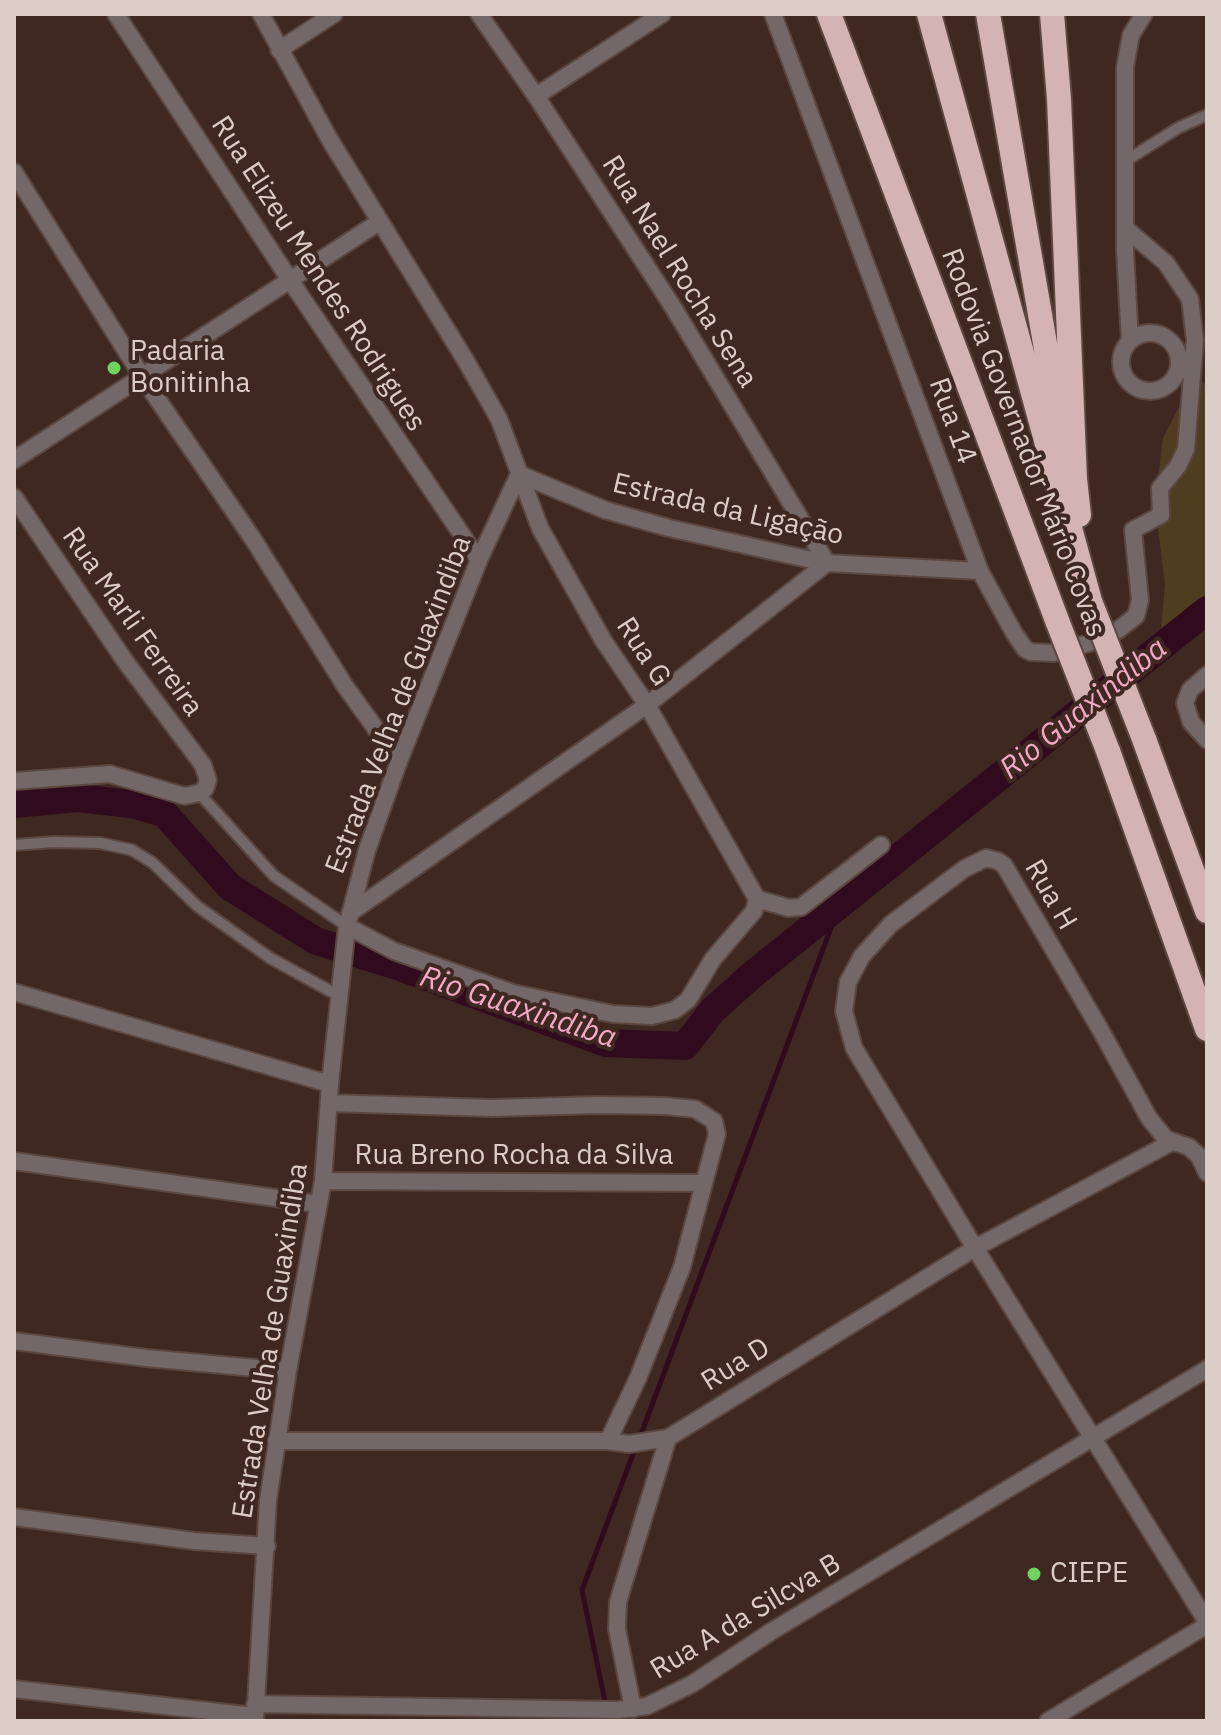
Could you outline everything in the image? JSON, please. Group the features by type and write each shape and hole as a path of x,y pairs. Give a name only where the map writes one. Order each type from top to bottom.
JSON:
{"highway":[{"name":"Rodovia Governador Mário Covas","path":"829,14 1108,751 1207,1029"},
{"name":"Rodovia Governador Mário Covas","path":"929,14 1090,601 1207,911"},
{"path":"988,14 1090,601"},
{"path":"1052,14 1064,194 1075,479 1090,601"}],"street":[{"name":"Rua Elizeu Mendes Rodrigues","path":"116,14 479,560"},
{"path":"261,14 379,222 499,419 519,474"},
{"path":"279,50 334,14"},
{"name":"Rua Nael Rocha Sena","path":"479,14 673,307 827,563"},
{"path":"536,96 662,14"},
{"name":"Rua 14","path":"773,14 980,571 1025,649 1041,654 1089,643 1118,630 1136,616 1140,600 1132,535 1136,527 1161,515 1161,485 1178,466 1186,449 1195,340 1190,299 1176,274 1155,251 1125,228"},
{"path":"1130,341 1125,228 1125,67 1131,35 1144,14"},
{"path":"14,172 143,378 253,539 345,686 399,761"},
{"path":"14,460 379,222"},
{"name":"Estrada da Ligação","path":"519,474 605,510 669,528 827,563 980,571"},
{"name":"Estrada Velha de Guaxindiba","path":"255,1714 268,1500 323,1181 347,927 367,850 399,761 479,560 519,474"},
{"name":"Rua G","path":"519,474 540,528 603,640 647,705 757,899"},
{"name":"Rua Marli Ferreira","path":"14,497 125,661 203,765 208,776 207,784 199,793"},
{"path":"827,563 647,705 347,927 394,951 513,993 613,1014 652,1016 675,1010 688,1000 713,959 754,911 757,899 789,908 801,907 881,845"},
{"path":"1207,675 1190,690 1185,703 1191,722 1207,740"},
{"path":"14,781 110,774 178,795 199,793"},
{"name":"Rua H","path":"975,1248 854,1048 844,1011 848,982 862,956 891,924 977,861 992,858 1004,865 1149,1118 1160,1134 1193,1150 1207,1173"},
{"path":"14,992 330,1084"},
{"path":"329,1103 492,1108 598,1105 695,1109 711,1117 718,1129 682,1267 638,1378 608,1441"},
{"name":"Rua D","path":"276,1441 608,1441 629,1444 668,1438 975,1248 1172,1142"},
{"path":"14,1161 318,1204"},
{"name":"Rua Breno Rocha da Silva","path":"323,1181 704,1183"},
{"path":"975,1248 1207,1624 1048,1721"},
{"path":"14,1341 146,1358 288,1371"},
{"name":"Rua A da Silcva B","path":"14,1689 255,1714 598,1709 626,1712 662,1700 692,1684 772,1631 1207,1369"},
{"path":"626,1712 617,1629 618,1602 668,1438"},
{"path":"14,1517 194,1541 267,1546"}],"lane":[{"path":"1127,160 1178,128 1207,115"},
{"path":"199,793 274,876 347,927"},
{"path":"14,845 100,843 132,850 153,863 197,906 270,958 341,997"}],"shaded area":[{"path":"1194,378 1207,385 1207,610 1160,639 1165,585 1155,503 1163,438"}],"waterway":[{"name":"Rio Guaxindiba","path":"14,804 78,798 131,804 164,813 230,887 316,941 400,967 606,1043 685,1046 713,1010 752,975 1207,610"},
{"path":"640,1437 840,904"},
{"path":"609,1721 582,1590 636,1446"}],"place":[{"name":"Padaria Bonitinha","path":"114,368"},
{"name":"CIEPE","path":"1034,1574"}]}
